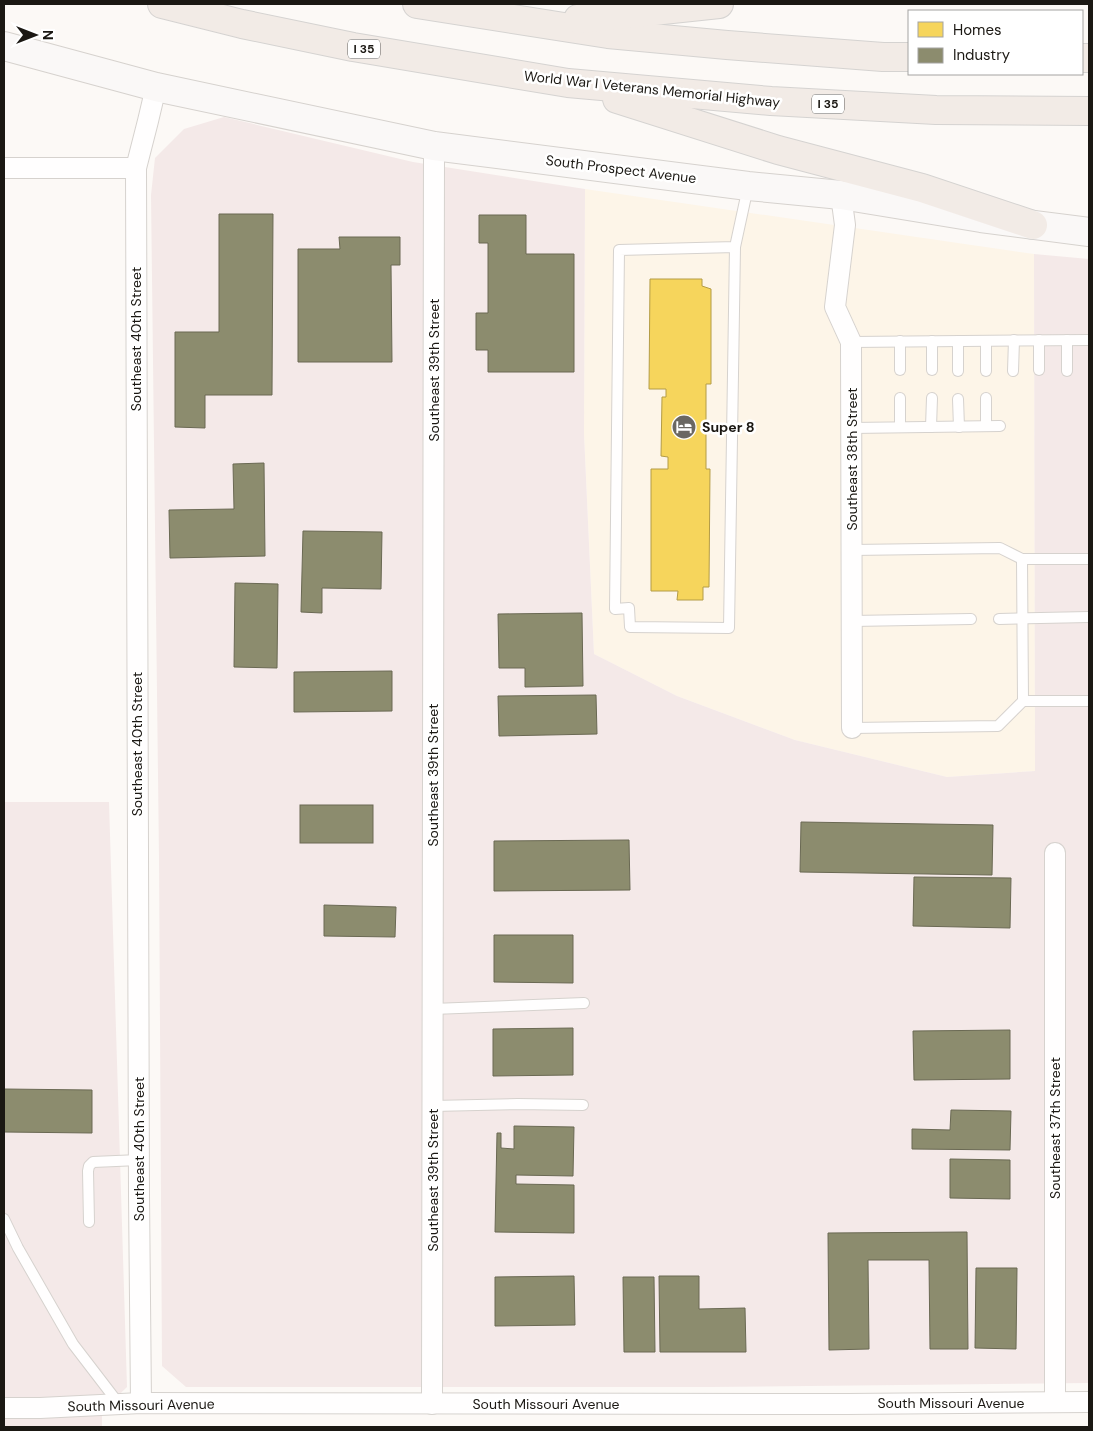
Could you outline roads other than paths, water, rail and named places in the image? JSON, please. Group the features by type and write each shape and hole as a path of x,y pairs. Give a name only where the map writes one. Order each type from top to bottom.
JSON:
{"highway":[{"name":"World War I Veterans Memorial Highway","path":"162,4 242,24 353,47 568,83 771,102 936,110 1089,111"},
{"path":"417,4 608,34 883,57 908,57"},
{"path":"539,23 719,4"},
{"path":"568,83 778,150 922,188 1033,225"}],"main road":[{"name":"South Prospect Avenue","path":"4,46 156,87 434,146 748,186 841,195 1089,232"}],"street":[{"name":"Southeast 40th Street","path":"141,1403 136,168 156,87"},
{"name":"Southeast 39th Street","path":"432,1404 434,146"},
{"path":"4,168 136,168"},
{"name":"Southeast 38th Street","path":"841,195 845,225 835,307 851,342 852,728"},
{"name":"Southeast 37th Street","path":"1055,853 1055,1402"},
{"name":"South Missouri Avenue","path":"4,1408 141,1403 1089,1402"}],"lane":[{"path":"734,247 619,250 615,609 629,608 630,627 730,628 734,247 748,186"},
{"path":"1014,340 1014,371"},
{"path":"1039,340 1039,370"},
{"path":"1067,340 1067,372"},
{"path":"851,342 1089,340"},
{"path":"932,341 932,370"},
{"path":"958,341 958,371"},
{"path":"986,341 986,371"},
{"path":"900,342 900,370"},
{"path":"900,398 900,427"},
{"path":"931,427 932,398"},
{"path":"986,398 986,426"},
{"path":"958,399 959,427"},
{"path":"852,428 1000,426"},
{"path":"852,550 1000,548 1022,559 1089,559"},
{"path":"1022,559 1023,701"},
{"path":"999,619 1089,617"},
{"path":"852,621 971,619"},
{"path":"852,728 998,726 1023,701 1089,701"},
{"path":"433,1009 584,1003"},
{"path":"433,1106 583,1105"},
{"path":"89,1222 89,1166 93,1162 139,1160"},
{"path":"4,1219 18,1248 73,1344 119,1404"}],"place":[{"name":"Super 8","path":"684,427"}]}
